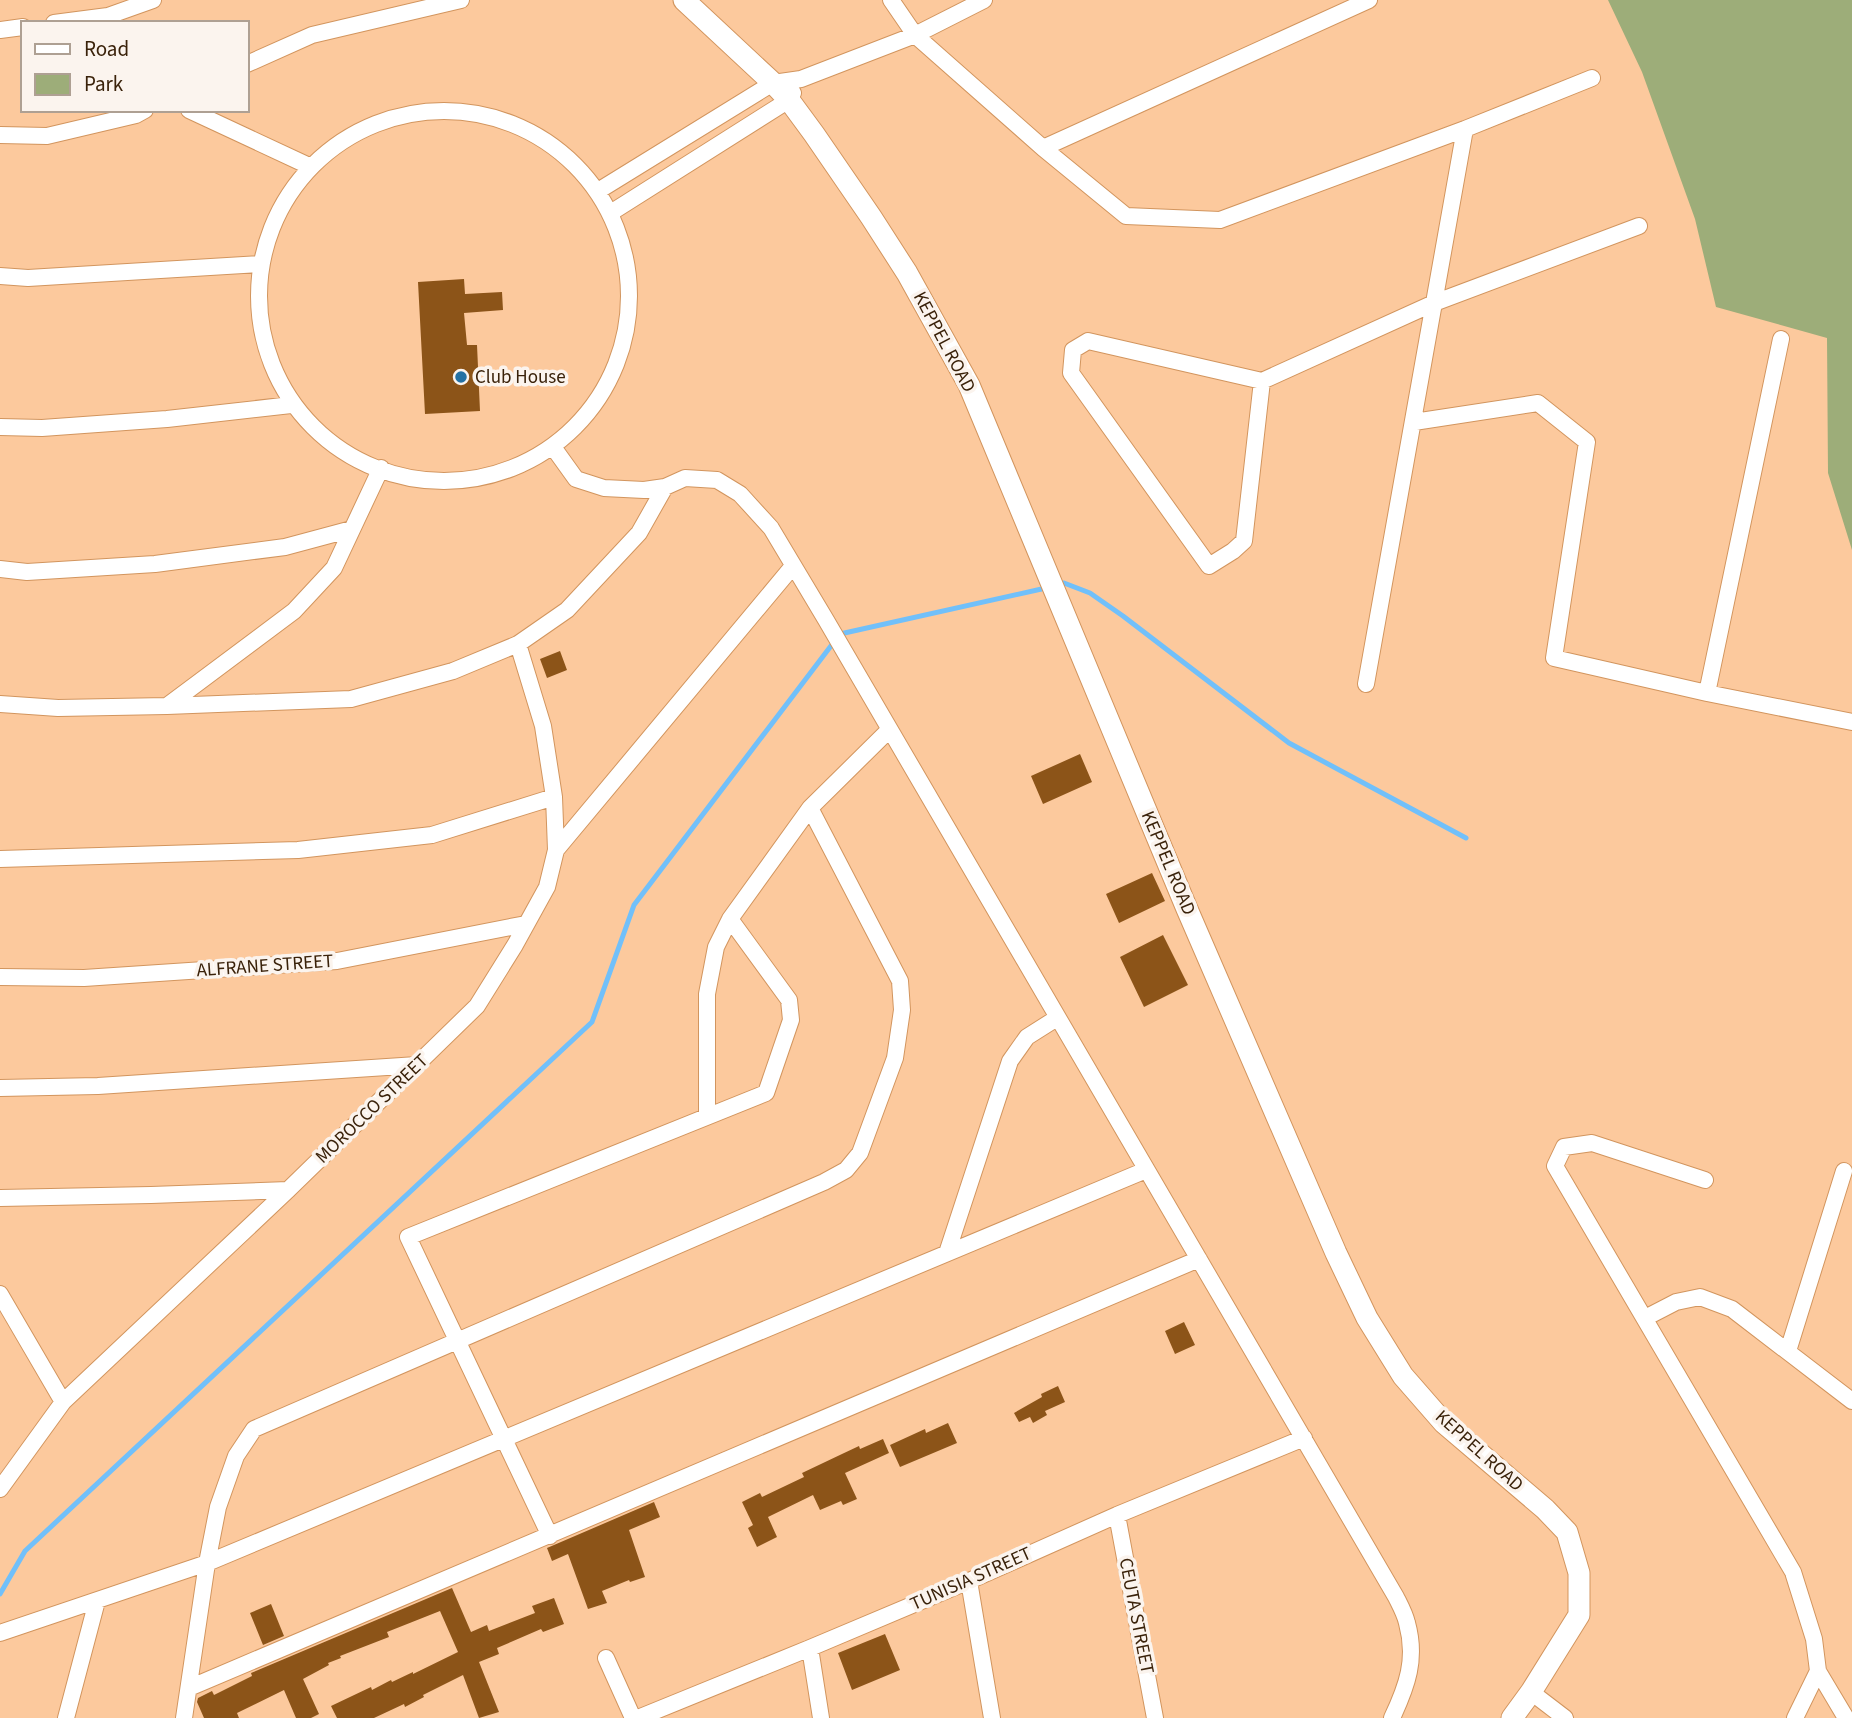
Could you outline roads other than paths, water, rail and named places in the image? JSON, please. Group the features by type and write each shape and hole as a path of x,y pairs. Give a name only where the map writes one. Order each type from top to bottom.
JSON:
{"street":[{"path":"69,21 108,16 153,0"},
{"path":"248,64 312,35 461,0"},
{"name":"KEPPEL ROAD","path":"684,0 789,100 907,272 969,385 1187,909 1336,1253 1367,1318 1403,1376 1444,1423 1545,1509 1567,1532 1579,1573 1579,1615 1512,1718"},
{"path":"891,0 915,35 1043,148 1126,216 1220,220 1465,129 1592,78"},
{"path":"598,191 773,83 801,79 915,35 984,0"},
{"path":"1043,148 1369,0"},
{"path":"0,30 21,27"},
{"path":"611,212 789,100 801,79"},
{"path":"0,135 47,136 140,112"},
{"path":"193,112 309,166"},
{"path":"450,112 522,129 576,165 598,191 611,212 629,261 632,307 614,376 586,419 553,447 494,474 430,480 392,473 335,447 291,405 262,350 255,280 280,202 309,166 361,130 404,116 450,112"},
{"path":"1366,684 1465,129"},
{"path":"659,153 671,174"},
{"path":"1262,380 1244,541 1209,566 1071,373 1073,350 1088,341 1262,380 1434,303 1639,226"},
{"path":"0,276 28,278 260,264"},
{"path":"1707,693 1781,339"},
{"path":"1414,422 1538,403 1587,442 1554,658 1852,722"},
{"path":"0,427 42,428 167,419 291,405"},
{"path":"553,447 576,479 604,488 645,490 665,487 685,478 717,480 740,494 771,528 1396,1597 1407,1623 1411,1660 1406,1689 1392,1718"},
{"path":"167,706 294,611 334,568 380,468"},
{"path":"0,704 58,708 351,699 453,671 518,644 567,610 639,533 665,487"},
{"path":"0,569 27,572 155,564 285,547 352,529"},
{"path":"556,850 793,566"},
{"name":"MOROCCO STREET","path":"0,1489 63,1402 288,1190 477,1006 515,945 547,887 556,850 554,797 543,726 518,644"},
{"path":"707,1116 707,995 716,947 730,919 810,808 889,730"},
{"path":"0,859 298,850 432,835 554,797"},
{"path":"184,1718 218,1507 236,1456 254,1429 824,1182 846,1170 860,1153 895,1058 902,1010 901,981 810,808"},
{"path":"550,1536 408,1237 766,1093 791,1020 789,1000 730,919"},
{"name":"ALFRANE STREET","path":"0,977 84,978 337,961 526,924"},
{"path":"947,1253 1010,1061 1027,1037 1057,1018"},
{"path":"0,1088 98,1086 417,1065"},
{"path":"1705,1180 1592,1143 1564,1147 1555,1167 1793,1572 1814,1639 1818,1671 1846,1718"},
{"path":"0,1633 207,1563 1146,1170"},
{"path":"1788,1351 1843,1171"},
{"path":"0,1198 288,1190"},
{"path":"189,1688 1199,1259"},
{"path":"0,1294 63,1402"},
{"path":"1645,1318 1676,1302 1700,1297 1732,1308 1852,1401"},
{"name":"TUNISIA STREET","path":"636,1718 810,1648 1117,1515 1304,1438"},
{"name":"CEUTA STREET","path":"1117,1515 1155,1718"},
{"path":"969,1581 992,1718"},
{"path":"66,1718 97,1601"},
{"path":"810,1648 821,1718"},
{"path":"606,1658 636,1718"},
{"path":"1796,1718 1818,1671"},
{"path":"1531,1692 1565,1718"}],"waterway":[{"path":"1056,585 1064,583 1090,593 1289,743 1466,838"},
{"path":"0,1594 25,1551 592,1022 634,905 840,634 1046,588"}],"place":[{"name":"Club House","path":"461,377"}]}
